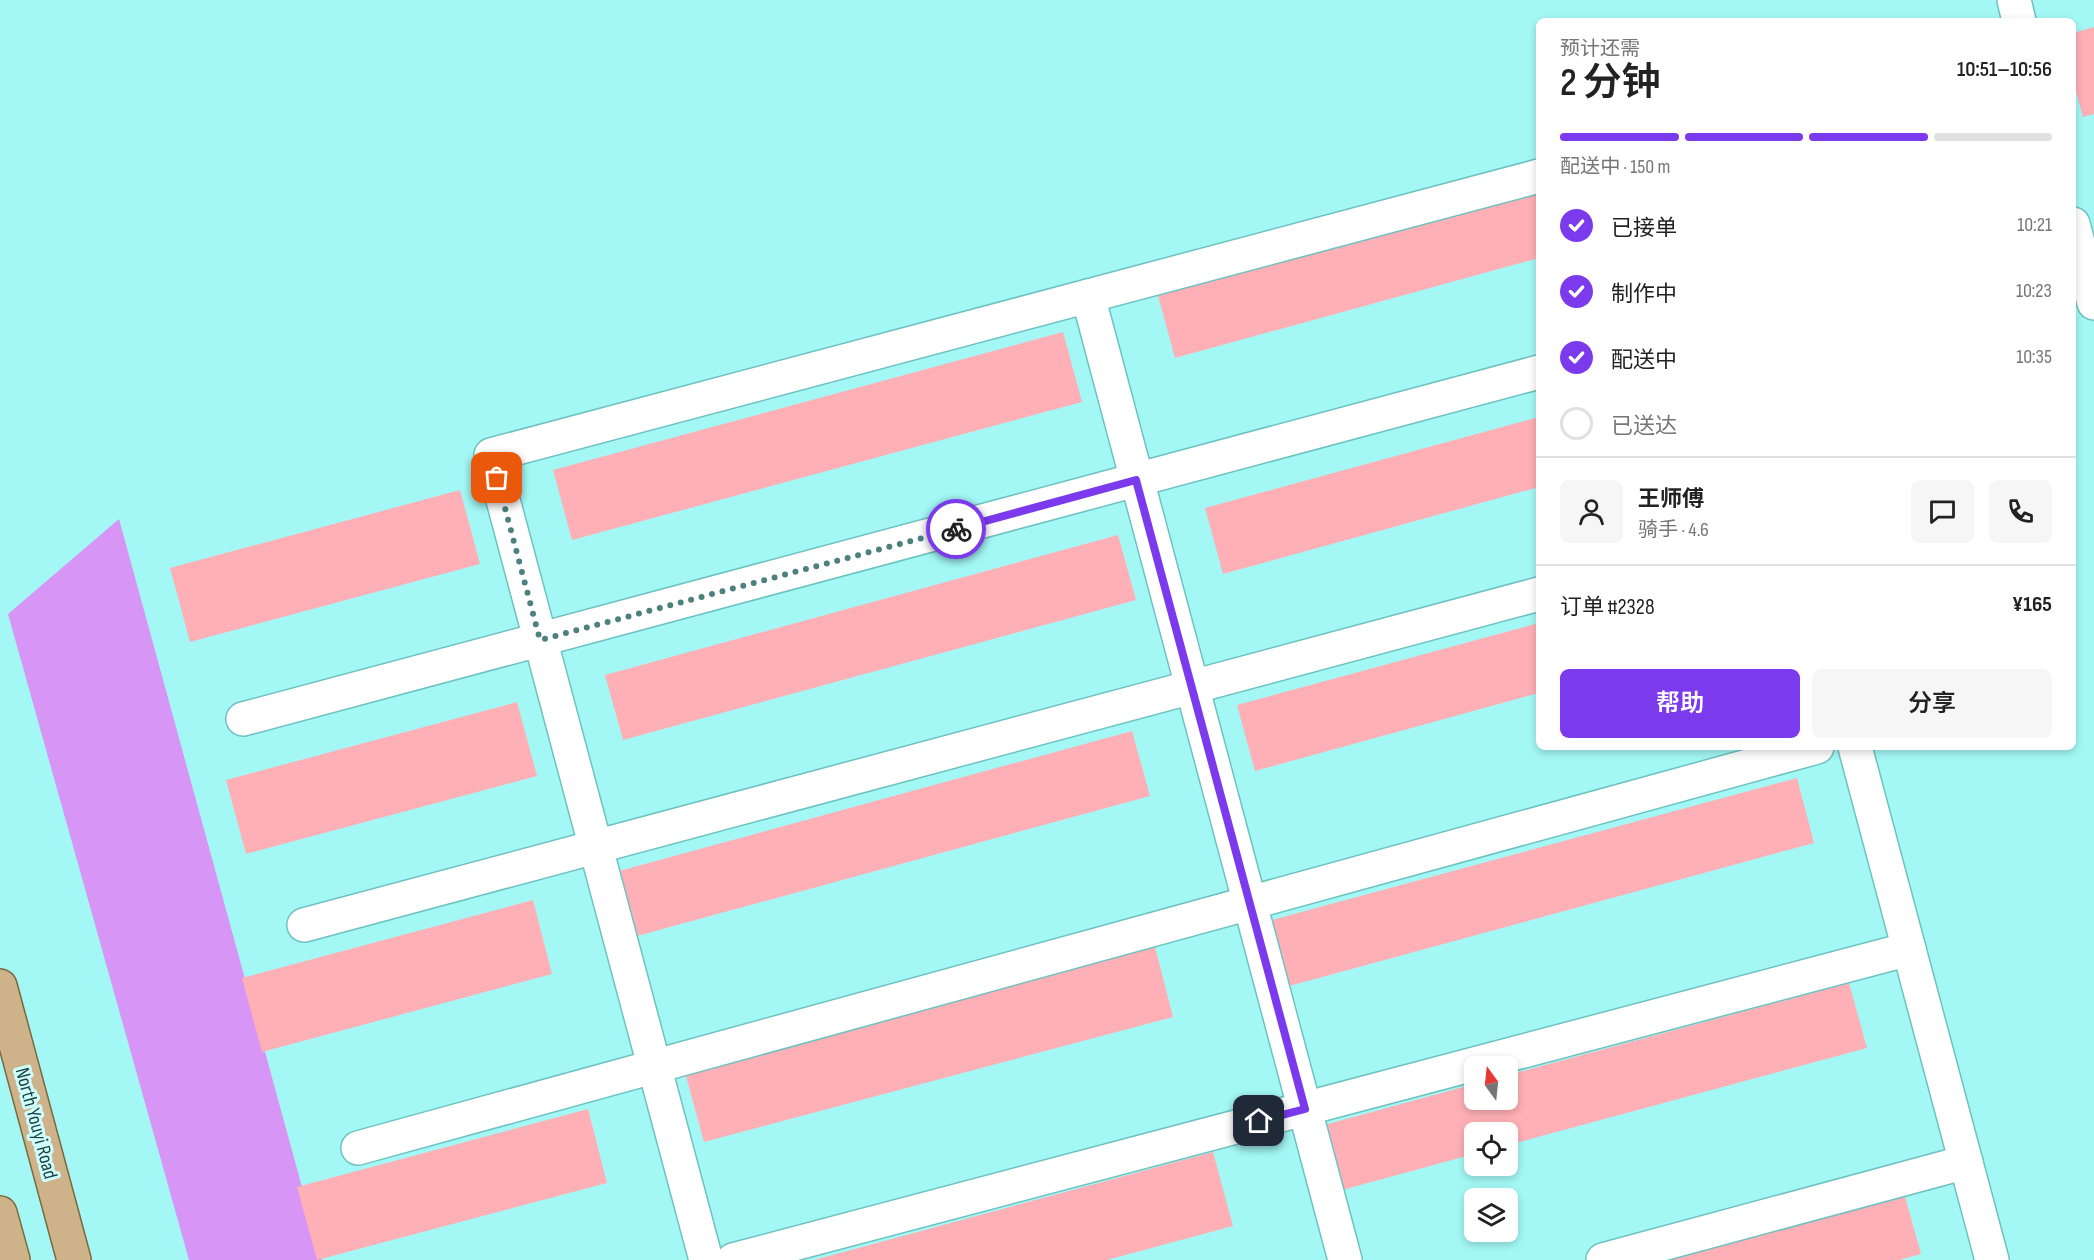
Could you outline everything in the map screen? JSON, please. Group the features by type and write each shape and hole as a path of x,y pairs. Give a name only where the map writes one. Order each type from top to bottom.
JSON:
{"main road":[{"name":"North Youyi Road","path":"0,986 74,1260"},
{"path":"0,1213 13,1260"}],"street":[{"path":"2014,0 2018,18"},
{"path":"706,1260 491,455 1536,177"},
{"path":"2076,235 2094,303"},
{"path":"1088,296 1345,1260"},
{"path":"243,720 1536,373"},
{"path":"304,925 1536,595"},
{"path":"358,1148 1806,750"},
{"path":"1856,750 1992,1260"},
{"path":"733,1260 1909,949"},
{"path":"1603,1260 1966,1162"}],"shaded area":[{"path":"119,519 322,1260 189,1260 8,614"}],"building":[{"path":"2094,27 2094,114 2083,117 2076,92 2076,32"},
{"path":"1536,189 1536,259 1175,358 1157,292"},
{"path":"1063,332 1082,402 572,540 553,470"},
{"path":"1536,418 1536,488 1223,574 1205,508"},
{"path":"460,490 480,564 190,642 170,568"},
{"path":"1118,535 1136,600 623,740 605,675"},
{"path":"1536,624 1536,694 1255,771 1237,705"},
{"path":"517,702 537,776 246,854 226,780"},
{"path":"1132,731 1150,796 637,936 619,871"},
{"path":"1797,778 1814,843 1282,988 1264,922"},
{"path":"533,900 552,974 262,1052 242,978"},
{"path":"1154,943 1173,1017 704,1142 684,1069"},
{"path":"1849,983 1867,1048 1518,1142 1518,1122 1464,1122 1464,1157 1335,1192 1317,1127 1464,1087 1464,1110 1518,1110 1518,1072"},
{"path":"588,1109 607,1183 317,1260 297,1187"},
{"path":"1213,1152 1233,1226 1107,1260 814,1260"},
{"path":"1903,1189 1921,1254 1899,1260 1644,1260"}],"way so far":[{"path":"497,478 540,640 956,529"}],"route":[{"path":"956,529 1136,480 1305,1109 1259,1121"}]}
